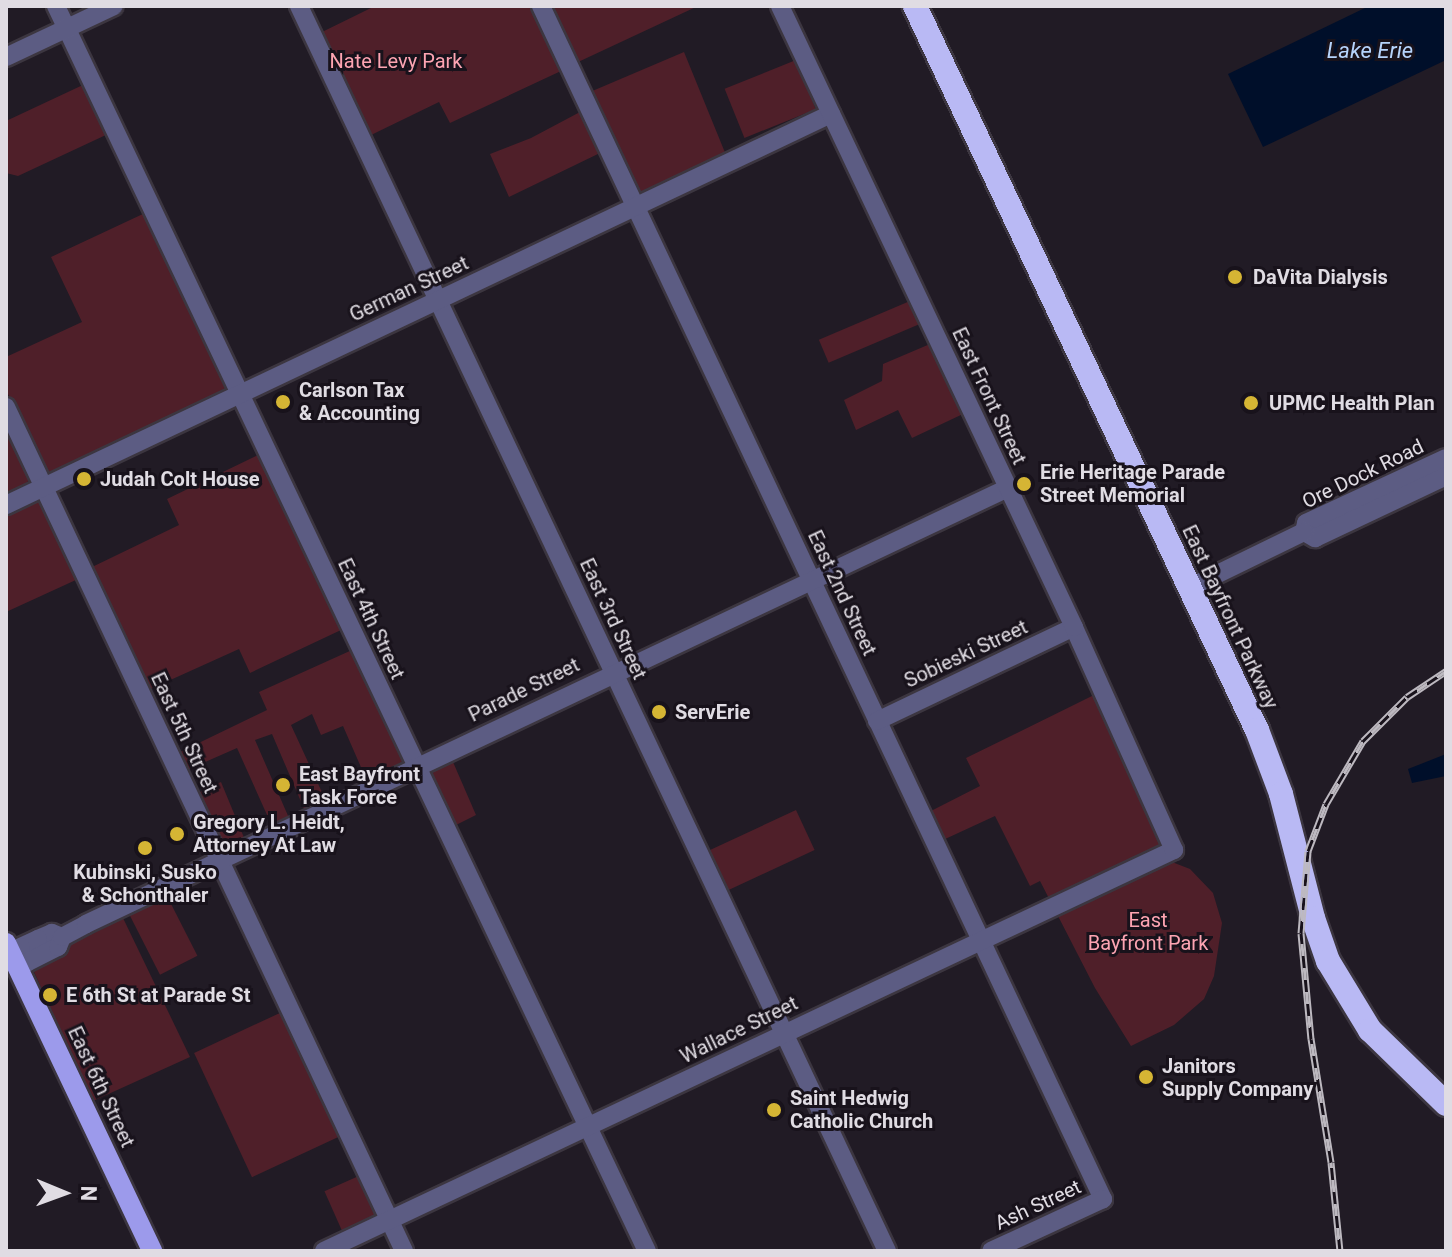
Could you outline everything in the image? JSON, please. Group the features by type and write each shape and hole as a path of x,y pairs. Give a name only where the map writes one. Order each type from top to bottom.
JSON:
{"highway":[{"name":"East Bayfront Parkway","path":"915,6 1270,762 1313,918 1341,988 1376,1037 1446,1104"}],"main road":[{"name":"East 6th Street","path":"8,955 152,1251"}],"street":[{"name":"East 4th Street","path":"56,6 647,1251"},
{"path":"6,57 114,6"},
{"name":"East 3rd Street","path":"299,6 887,1251"},
{"name":"East 2nd Street","path":"541,6 1103,1199"},
{"name":"East Front Street","path":"780,6 1074,627 1174,850"},
{"name":"German Street","path":"6,505 831,114"},
{"name":"East 5th Street","path":"6,407 404,1251"},
{"name":"Ore Dock Road","path":"1304,532 1306,523 1446,458"},
{"name":"Ore Dock Road","path":"1304,532 1315,538 1446,476"},
{"name":"Parade Street","path":"8,955 26,963 58,947 62,937 1008,488"},
{"name":"Ore Dock Road","path":"1189,588 1304,532"},
{"name":"Sobieski Street","path":"877,721 1074,627"},
{"name":"Wallace Street","path":"324,1251 1174,850"},
{"name":"Ash Street","path":"991,1251 1103,1199"}],"green space":[{"name":"Nate Levy Park","path":"375,6 530,6 561,71 450,123 439,102 369,136 320,33"},
{"path":"548,6 698,6 576,63"},
{"path":"684,52 726,155 643,193 638,192 590,92"},
{"path":"796,60 816,109 744,138 725,89"},
{"path":"85,84 108,134 18,176 6,173 6,121"},
{"path":"580,112 600,153 509,197 490,154 531,138"},
{"path":"145,213 226,390 54,473 47,473 6,390 6,357 82,322 51,257"},
{"path":"910,301 920,324 829,363 819,340"},
{"path":"930,344 963,414 912,438 898,410 856,430 844,400 882,381 883,364"},
{"path":"6,428 30,478 23,489 6,497"},
{"path":"260,454 341,630 250,673 239,649 146,691 90,568 179,525 167,499"},
{"path":"39,500 78,579 6,612 6,514"},
{"path":"352,650 404,760 400,769 367,781 343,726 321,735 312,714 291,725 326,801 305,811 272,734 255,740 289,818 272,826 237,748 187,770 178,753 267,710 259,692"},
{"name":"East Bayfront Park","path":"1096,694 1162,845 1172,862 1190,869 1213,893 1222,923 1214,976 1204,999 1174,1025 1131,1046 1095,988 1040,881 1030,886 995,816 943,840 929,812 980,786 966,758"},
{"path":"453,762 476,815 454,826 431,775 437,767"},
{"path":"221,782 245,840 229,849 223,847 198,793"},
{"path":"796,810 815,850 725,892 706,852"},
{"path":"167,896 197,956 160,975 130,915"},
{"path":"123,918 190,1057 93,1101 34,972 72,944"},
{"path":"282,1012 340,1136 252,1177 194,1053"},
{"path":"361,1175 379,1216 343,1232 324,1191"}],"water":[{"name":"Lake Erie","path":"1369,6 1446,6 1446,60 1263,147 1228,74"},
{"path":"1446,754 1446,776 1412,783 1408,769"}],"railway":[{"path":"1340,1251 1331,1162 1311,1039 1301,933 1308,851 1326,804 1363,741 1407,697 1446,671"}],"place":[{"name":"DaVita Dialysis","path":"1235,277"},
{"name":"Carlson Tax & Accounting","path":"283,402"},
{"name":"UPMC Health Plan","path":"1251,403"},
{"name":"Judah Colt House","path":"84,479"},
{"name":"Erie Heritage Parade Street Memorial","path":"1024,484"},
{"name":"ServErie","path":"659,712"},
{"name":"East Bayfront Task Force","path":"283,785"},
{"name":"Gregory L. Heidt, Attorney At Law","path":"177,834"},
{"name":"Kubinski, Susko & Schonthaler","path":"145,848"},
{"name":"E 6th St at Parade St","path":"50,995"},
{"name":"Janitors Supply Company","path":"1146,1077"},
{"name":"Saint Hedwig Catholic Church","path":"774,1110"}]}
